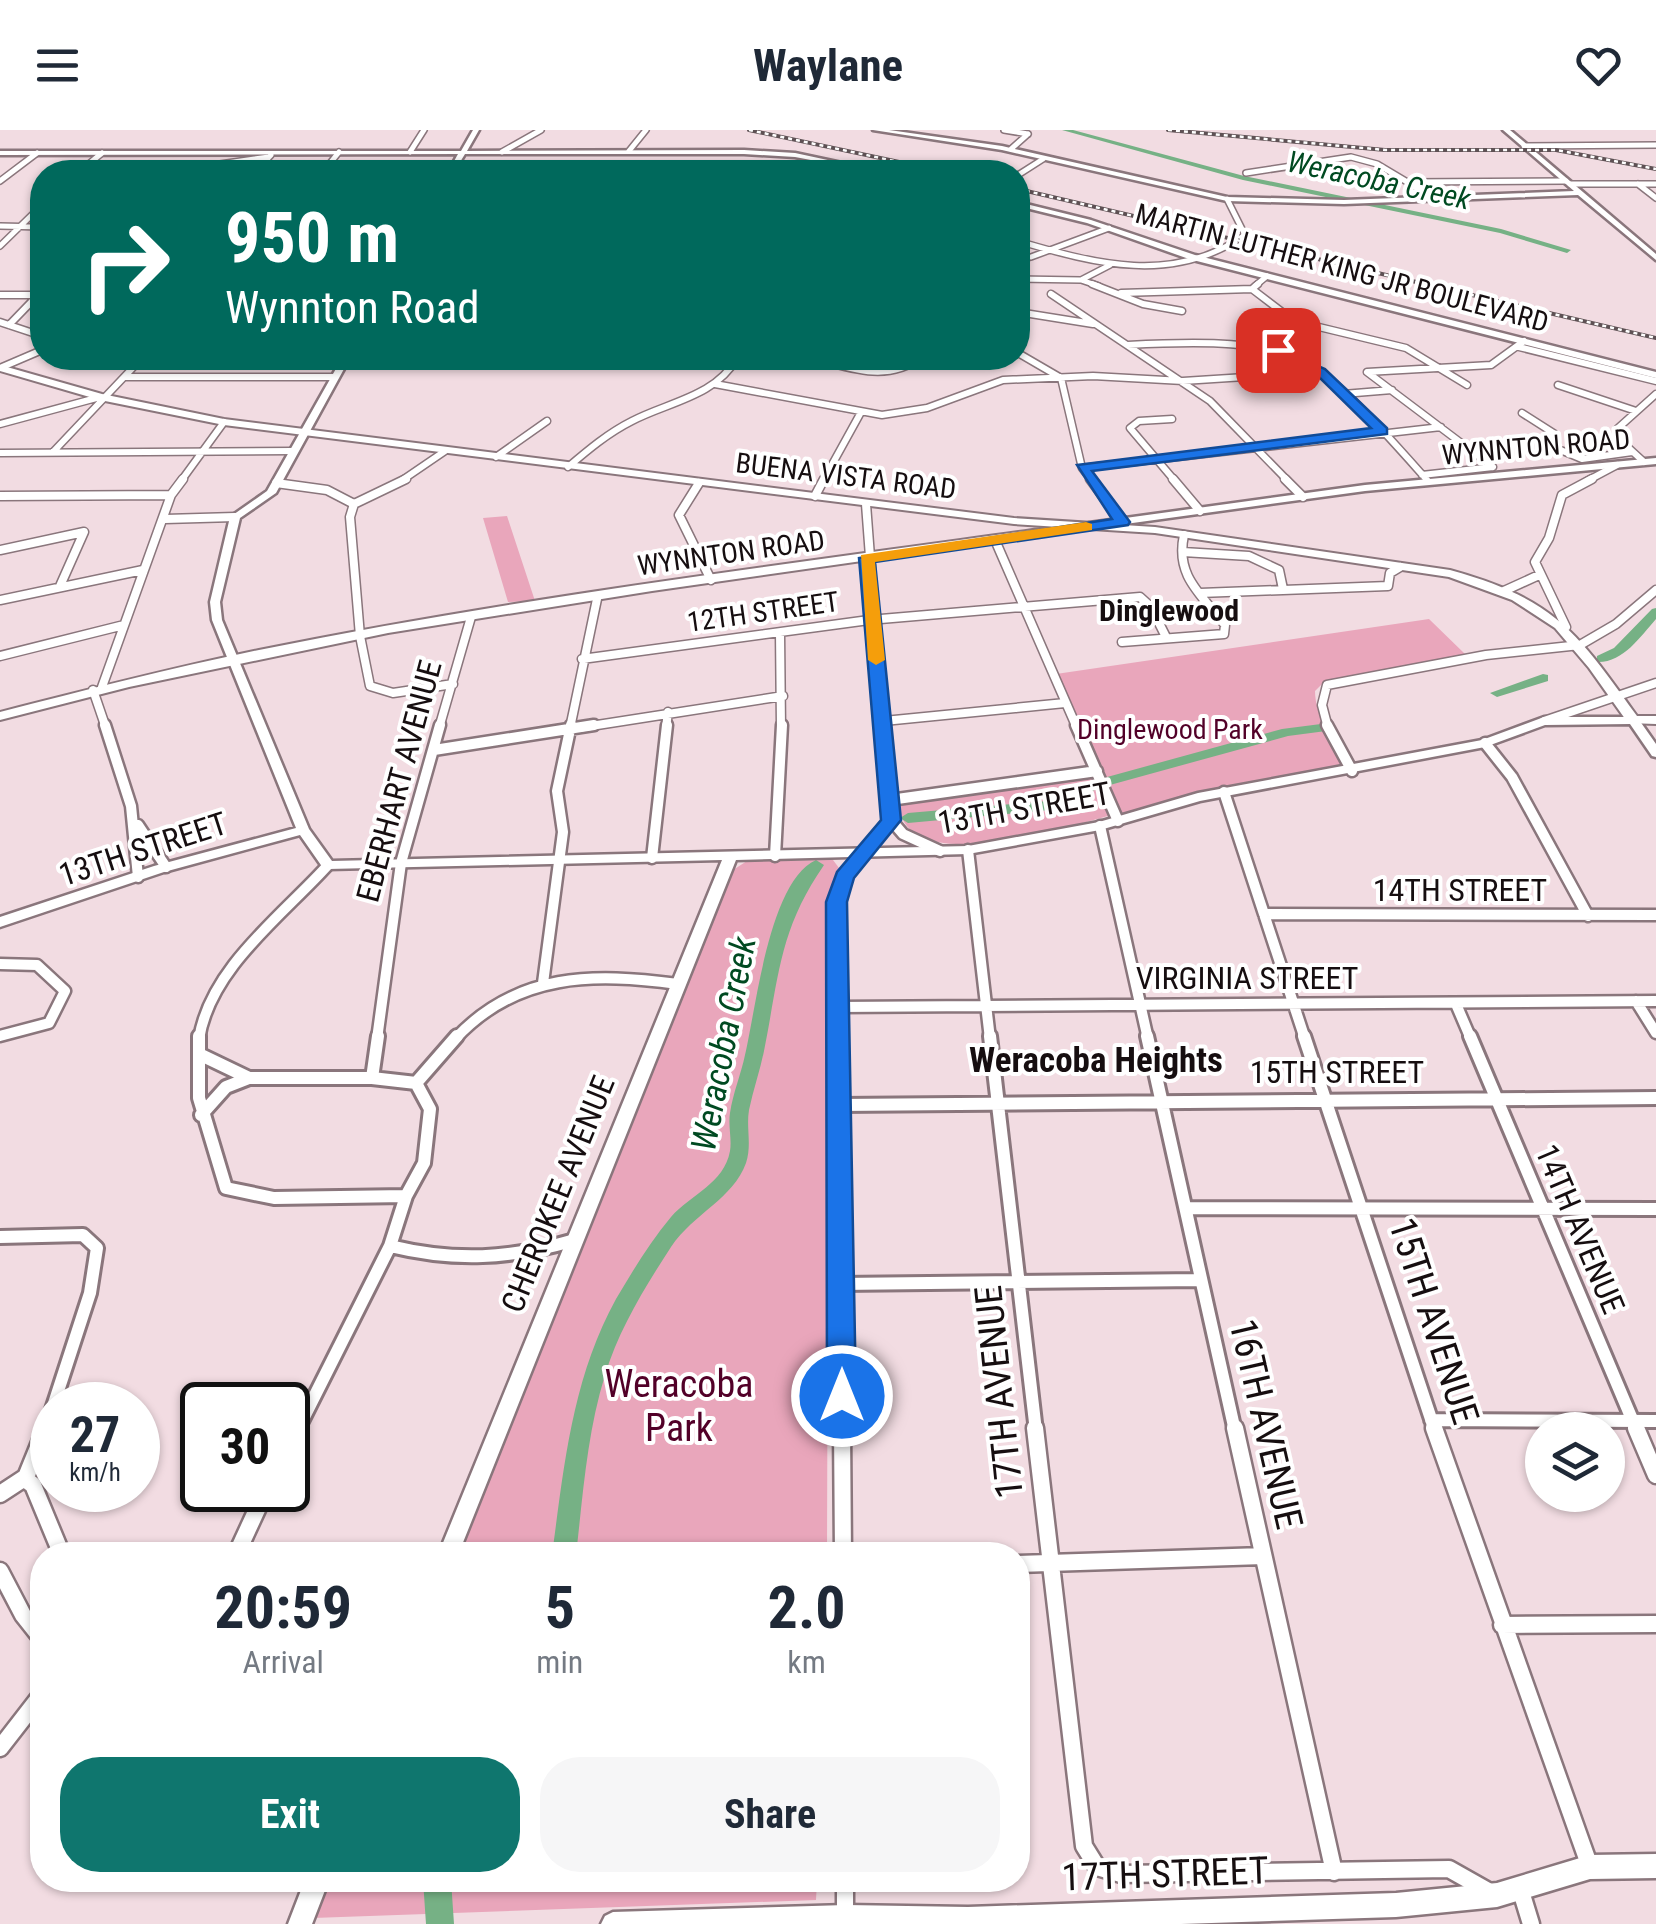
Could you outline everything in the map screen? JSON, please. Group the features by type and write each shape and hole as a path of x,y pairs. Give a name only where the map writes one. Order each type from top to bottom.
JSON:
{"main road":[{"path":"458,160 476,130"},
{"path":"880,130 1010,149 1227,199 1344,202 1580,193"},
{"path":"1506,130 1656,258"},
{"path":"0,153 773,152 817,160"},
{"name":"MARTIN LUTHER KING JR BOULEVARD","path":"1030,207 1202,259 1656,378"},
{"name":"BUENA VISTA ROAD","path":"0,368 100,397 224,422 866,504 1082,527 1153,524 1184,534 1450,574 1504,591 1566,628 1634,720"},
{"path":"328,865 303,830 217,620 215,602 236,517 259,504 276,483 338,370"},
{"name":"WYNNTON ROAD","path":"0,716 97,689 233,660 711,580 1082,527 1122,522 1153,524 1200,511 1425,478 1650,462"},
{"path":"1634,720 1656,753"},
{"name":"13TH STREET","path":"328,865 968,850 1100,826 1224,792 1485,743 1544,721 1656,720"},
{"name":"13TH STREET","path":"0,922 166,867 303,830"},
{"name":"CHEROKEE AVENUE","path":"453,1542 730,857"},
{"name":"17TH STREET","path":"613,1924 965,1922 1396,1904 1508,1892 1590,1867 1656,1866"},
{"path":"300,1924 313,1892"}],"street":[{"path":"410,152 424,130"},
{"path":"502,152 541,130"},
{"path":"629,152 646,130"},
{"path":"1004,130 1028,134 1010,149"},
{"path":"1524,146 1656,145"},
{"path":"180,160 185,152"},
{"path":"333,160 339,152"},
{"path":"0,181 36,153"},
{"path":"94,160 102,153"},
{"path":"242,160 271,155"},
{"path":"267,160 271,155"},
{"path":"1246,173 1339,156 1373,162 1434,198"},
{"path":"1030,167 1043,159"},
{"path":"1406,182 1656,184"},
{"path":"1470,182 1486,197"},
{"path":"1638,184 1656,198"},
{"path":"1030,245 1110,264 1177,266 1202,259 1239,240 1244,230 1227,199"},
{"path":"0,246 30,218"},
{"path":"0,226 30,226"},
{"path":"1031,257 1054,252 1108,228"},
{"path":"1081,280 1110,264"},
{"path":"1252,290 1268,276"},
{"path":"1030,279 1081,280 1121,293 1150,310 1182,311"},
{"path":"1121,293 1252,290 1294,321 1406,348 1468,385"},
{"path":"1051,294 1183,381 1256,446 1303,496"},
{"path":"0,295 30,295"},
{"path":"4,324 30,303"},
{"path":"1030,314 1097,325"},
{"path":"4,324 30,332"},
{"path":"1441,427 1367,372 1502,362 1521,344"},
{"path":"1128,345 1256,346 1296,355 1344,394 1425,478"},
{"path":"0,368 30,355"},
{"path":"1030,361 1061,378 1082,468 1122,522"},
{"path":"53,452 100,397 131,370"},
{"path":"568,466 632,421 715,384 732,370"},
{"path":"715,384 860,414 927,408 1003,380 1183,381 1320,372"},
{"path":"125,377 334,377"},
{"path":"1558,385 1636,411"},
{"path":"1344,394 1392,390"},
{"path":"1650,462 1620,440 1617,429 1656,394"},
{"path":"0,424 100,397"},
{"path":"1522,413 1554,434 1558,448 1572,458 1632,452"},
{"path":"815,496 860,414"},
{"path":"1172,419 1132,424 1200,511"},
{"path":"496,456 546,420"},
{"path":"138,877 140,847 134,818 97,689 166,519 171,495 224,422"},
{"path":"1082,468 1441,427"},
{"name":"WYNNTON ROAD","path":"1425,478 1493,467 1441,427"},
{"path":"0,452 293,451"},
{"path":"445,451 418,473 354,504 350,517 360,636 375,690 393,693 452,684"},
{"path":"1566,628 1565,617 1535,562 1549,538 1562,495 1617,464"},
{"path":"276,483 327,490 354,504"},
{"path":"699,483 678,516 711,580"},
{"path":"0,496 171,495"},
{"path":"866,504 867,558 891,820 904,834 940,851"},
{"path":"166,519 236,517"},
{"path":"0,550 84,532 60,586"},
{"path":"1122,642 1224,634 1225,625 1182,568 1179,557 1184,534"},
{"path":"994,540 1118,821"},
{"path":"1183,552 1259,558 1278,570 1283,589"},
{"path":"1200,593 1388,586 1390,573 1400,567"},
{"path":"0,600 143,570"},
{"path":"1504,591 1539,575"},
{"path":"1352,770 1322,709 1321,694 1327,685 1427,664 1580,645 1616,624 1656,590"},
{"name":"12TH STREET","path":"582,659 872,620 1140,596 1151,607 1166,637"},
{"path":"542,982 563,832 556,791 598,598"},
{"name":"EBERHART AVENUE","path":"372,1078 401,863 472,618"},
{"path":"0,656 124,625"},
{"path":"775,856 783,696 780,633"},
{"path":"1544,721 1656,683"},
{"path":"434,750 783,696"},
{"path":"884,721 1066,703"},
{"path":"652,858 668,712"},
{"path":"1485,743 1512,777 1588,916"},
{"path":"890,800 1098,775"},
{"name":"15TH AVENUE","path":"1224,792 1431,1420 1590,1867"},
{"path":"134,818 166,867"},
{"path":"843,1542 837,902 844,876 891,820"},
{"name":"16TH AVENUE","path":"1100,826 1137,1006 1162,1102 1334,1872"},
{"name":"17TH AVENUE","path":"968,850 1021,1284 1048,1564 1084,1846 1097,1867 1146,1875 1334,1872"},
{"path":"328,865 222,983 200,1027 200,1115 226,1188 244,1195 406,1196"},
{"name":"14TH STREET","path":"1264,914 1656,915"},
{"path":"0,964 36,964 65,990 49,1023 0,1036"},
{"path":"416,1083 485,1010 542,982 592,975 678,984"},
{"path":"1636,1001 1656,1034"},
{"name":"VIRGINIA STREET","path":"839,1007 1656,1001"},
{"name":"14TH AVENUE","path":"1456,1004 1656,1474"},
{"path":"199,1054 250,1078"},
{"path":"200,1115 226,1086 250,1078 372,1078 416,1083"},
{"path":"310,1404 390,1246 406,1196 424,1163 430,1109 416,1083"},
{"name":"15TH STREET","path":"839,1105 1656,1098"},
{"path":"1186,1208 1656,1210"},
{"path":"0,1236 83,1234 94,1242 98,1253 90,1294 25,1479 0,1494"},
{"path":"390,1246 421,1257 480,1263 574,1240"},
{"path":"840,1284 1199,1280"},
{"path":"1431,1420 1656,1421"},
{"path":"25,1479 33,1485 57,1542"},
{"path":"242,1542 256,1512"},
{"path":"1030,1564 1263,1556"},
{"path":"0,1571 30,1624"},
{"path":"1502,1625 1656,1624"},
{"path":"0,1748 30,1709"},
{"path":"1334,1872 1449,1869 1508,1892 1531,1924"},
{"path":"845,1892 846,1921"}],"green space":[{"path":"507,516 535,601 508,602 483,518"},
{"name":"Dinglewood Park","path":"1429,619 1465,654 1325,681 1315,691 1319,711 1344,769 1229,786 1120,817 1056,674"},
{"name":"Dinglewood Park","path":"1095,775 1111,815 989,843 955,844 926,839 907,826 899,802"},
{"name":"Weracoba Park","path":"833,860 839,868 829,903 827,1542 465,1542 733,870 747,861"},
{"path":"324,1892 816,1892 816,1900 313,1918"}],"waterway":[{"name":"Weracoba Creek","path":"1065,130 1243,178 1501,231 1567,250"},
{"name":"Weracoba Creek","path":"1602,659 1619,651 1656,612"},
{"name":"Weracoba Creek","path":"1497,693 1543,678"},
{"name":"Weracoba Creek","path":"908,818 1051,805 1094,785 1287,732 1321,728"},
{"name":"Weracoba Creek","path":"566,1542 579,1439 594,1373 624,1305 662,1244 686,1214 727,1181 735,1165 740,1148 740,1108 779,931 800,886 816,865"},
{"name":"Weracoba Creek","path":"438,1892 440,1924"}],"railway":[{"path":"749,130 890,160"},
{"path":"1168,130 1385,150 1556,150 1656,169"},
{"path":"1030,192 1656,338"}],"slow traffic":[{"path":"876,660 867,558 1086,527"}],"district":[{"name":"Dinglewood","path":"1169,610"},
{"name":"Weracoba Heights","path":"1096,1060"}],"route":[{"path":"842,1396 837,902 844,876 891,820 867,558 1122,522 1082,468 1382,431 1320,372 1296,355 1278,350"}]}
